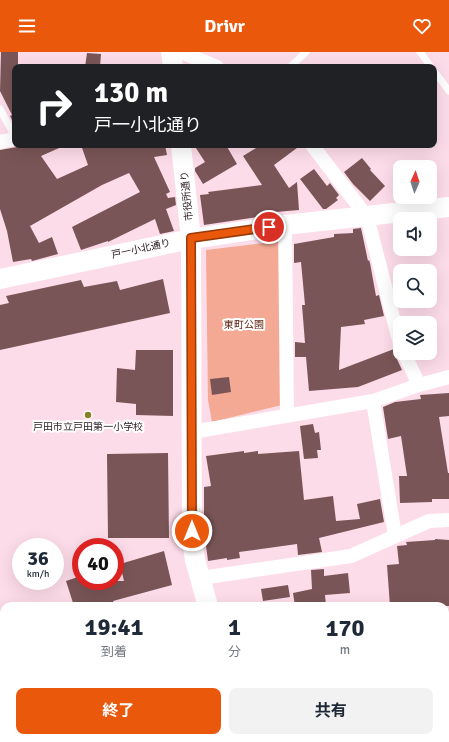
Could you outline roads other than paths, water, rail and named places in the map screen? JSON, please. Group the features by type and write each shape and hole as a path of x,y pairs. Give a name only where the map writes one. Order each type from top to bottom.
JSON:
{"street":[{"path":"171,52 173,64"},
{"path":"181,52 210,64"},
{"path":"0,142 12,139"},
{"name":"市役所通り","path":"181,148 191,238 192,535 195,560 207,602"},
{"path":"314,148 367,217 393,317"},
{"name":"戸一小北通り","path":"0,279 191,238 285,225 449,207"},
{"path":"285,225 287,416"},
{"path":"407,360 419,385"},
{"path":"192,432 373,401 419,385 449,377"},
{"path":"373,401 395,536"},
{"path":"201,578 351,556 429,521 449,520"}],"lane":[{"path":"293,64 306,52"},
{"path":"420,52 429,64"},
{"path":"437,75 449,91"},
{"path":"0,109 12,132"}],"place":[{"name":"戸田市立戸田第一小学校","path":"88,415"}],"park label":[{"name":"東町公園","path":"244,325"}]}
